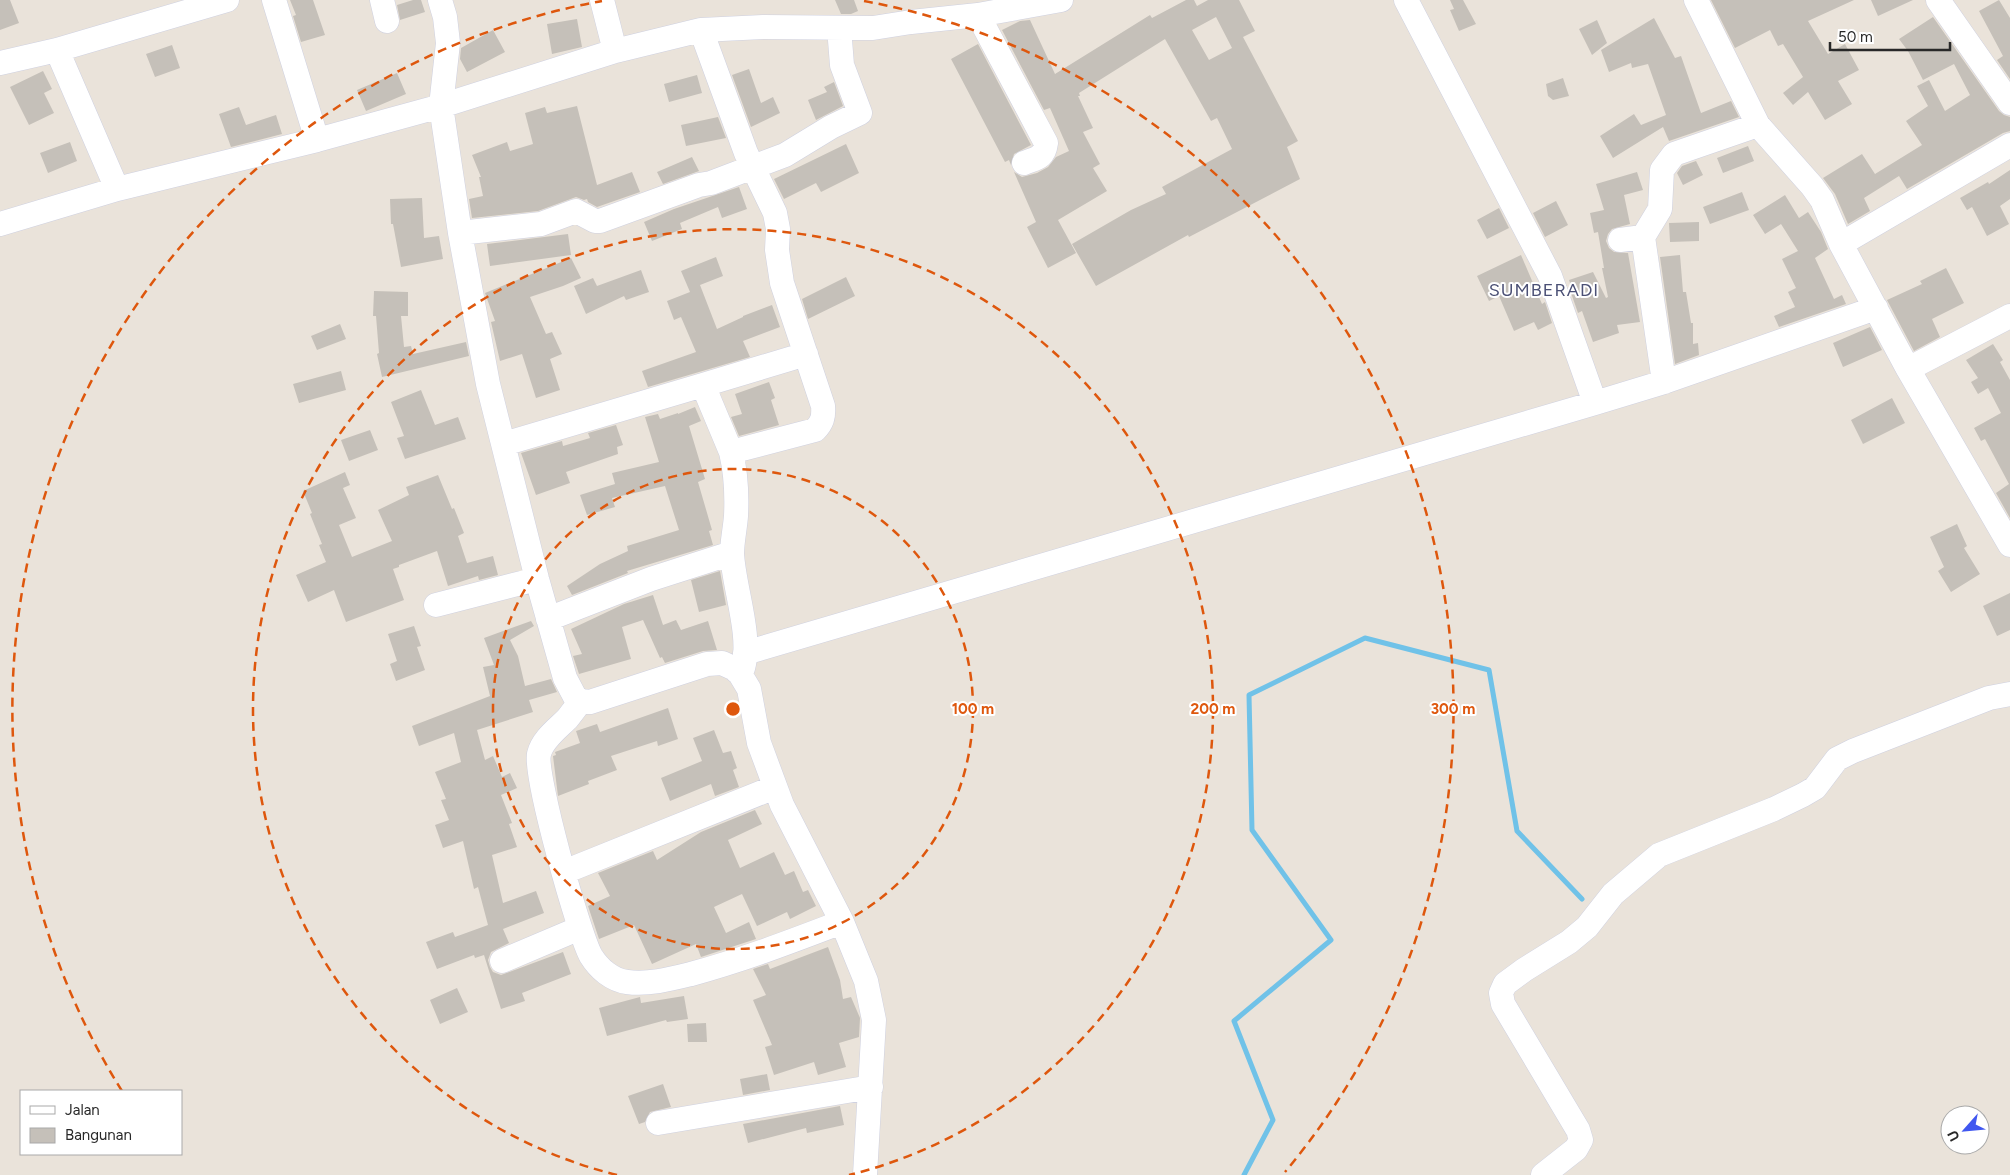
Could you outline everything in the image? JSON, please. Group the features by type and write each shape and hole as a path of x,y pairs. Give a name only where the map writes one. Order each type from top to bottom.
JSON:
{"street":[{"path":"0,63 57,50 227,0"},
{"path":"274,0 318,140"},
{"path":"440,0 445,18 448,43 441,106 460,233 488,384 537,578 565,678 575,697 581,701 598,700 708,664 722,663 733,668 743,663 1664,382 1876,308"},
{"path":"602,0 615,51"},
{"path":"0,224 117,189 318,140 441,106 615,51 701,30 763,27 873,28 978,15 1061,0"},
{"path":"1406,0 1550,276 1595,403"},
{"path":"1696,0 1758,125 1822,200 1841,244 1908,369 2010,545"},
{"path":"1938,0 2010,103"},
{"path":"978,15 1046,143 1044,152 1040,156 1024,163"},
{"path":"460,233 540,224 576,210 590,219 600,220 690,188 754,168 785,155 831,127 860,113 842,66 840,52 842,28"},
{"path":"701,30 746,153 775,213 778,229 777,250 782,283 823,406 824,415 821,424 815,430 731,452"},
{"path":"57,50 117,189"},
{"path":"1664,382 1643,237 1660,208 1662,170 1674,154 1758,125"},
{"path":"1841,244 2010,145"},
{"path":"1620,240 1643,237"},
{"path":"1908,369 2010,316"},
{"path":"504,444 806,354"},
{"path":"702,385 731,452 736,471 732,553 743,663 760,742 775,787 792,828 842,922 866,981 871,999 874,1020 865,1175"},
{"path":"548,619 651,579 732,553"},
{"path":"436,605 537,578"},
{"path":"1543,1175 1576,1149 1581,1140 1578,1130 1503,1004 1501,993 1505,984 1569,942 1587,927 1613,894 1659,855 1774,809 1803,795 1815,788 1837,759 1853,751 1990,698 2010,694"},
{"path":"581,701 545,742 539,754 540,774 580,928 591,955 612,978 627,982 653,981 729,964 842,922"},
{"path":"564,872 775,787"},
{"path":"502,962 580,928"},
{"path":"658,1123 871,1087"}],"building":[{"path":"0,0 10,0 19,23 0,30"},
{"path":"290,0 313,0 325,35 301,42 293,16 296,15"},
{"path":"413,0 421,0 425,12 400,20 397,5"},
{"path":"835,0 854,0 858,11 851,14 841,14"},
{"path":"1186,0 1194,0 1197,6 1208,0 1239,0 1255,31 1243,37 1298,141 1287,147 1300,179 1189,237 1188,235 1096,286 1072,244 1131,210 1166,194 1162,187 1232,149 1217,118 1211,121 1165,39 1079,93 1080,96 1078,96 1093,128 1083,132 1100,164 1093,168 1107,191 1058,220 1076,253 1048,268 1027,227 1036,222 1014,172 1022,177 1037,173 1048,167 1056,157 1069,151 1050,108 1044,110 1002,30 1020,21 1030,20 1055,74 1150,15 1152,18","holes":["1216,17 1232,48 1209,60 1192,30"]},
{"path":"1450,0 1463,0 1476,24 1459,31 1450,10 1454,9"},
{"path":"1711,0 1854,0 1808,21 1828,54 1845,44 1859,70 1838,81 1852,104 1825,120 1808,92 1793,105 1783,93 1803,77 1783,44 1778,46 1770,30 1735,48"},
{"path":"1871,0 1913,0 1878,16"},
{"path":"1999,0 2010,18 2010,79 1997,60 2003,56 1979,11"},
{"path":"1933,17 1999,111 2010,117 2010,131 2003,133 1907,189 1899,176 1864,198 1870,211 1848,224 1835,194 1823,178 1862,154 1875,174 1922,145 1906,121 1928,106 1917,86 1929,80 1945,111 1970,95 1954,64 1923,80 1908,51 1899,39"},
{"path":"1654,18 1675,58 1681,56 1701,113 1731,101 1739,117 1669,141 1663,127 1613,158 1600,136 1634,114 1641,125 1666,115 1648,64 1632,68 1631,63 1609,72 1601,50"},
{"path":"577,19 582,47 552,54 547,24"},
{"path":"1597,20 1607,43 1592,55 1579,29"},
{"path":"493,30 505,52 467,72 460,59 461,48"},
{"path":"978,44 1031,145 1014,154 1011,165 1009,160 1005,162 951,59"},
{"path":"172,45 180,68 155,77 146,54"},
{"path":"749,69 761,103 773,97 780,113 751,127 732,75"},
{"path":"43,71 52,89 44,93 54,113 29,125 10,87"},
{"path":"397,73 406,94 366,111 357,90"},
{"path":"697,75 702,93 669,102 664,84"},
{"path":"1563,78 1569,96 1553,100 1548,96 1546,84"},
{"path":"834,82 843,106 816,120 808,100 827,92 824,87"},
{"path":"577,106 597,185 632,172 640,192 597,207 588,202 587,199 584,200 576,197 538,211 472,218 469,199 483,196 479,177 481,177 472,155 507,142 510,151 533,144 525,113 545,107 547,113"},
{"path":"239,107 246,125 276,115 282,134 231,147 219,114"},
{"path":"718,117 726,138 686,146 681,125"},
{"path":"70,142 77,161 48,173 40,153"},
{"path":"846,144 859,173 821,192 816,183 784,199 774,179"},
{"path":"1748,146 1754,161 1723,173 1717,158"},
{"path":"692,157 699,171 663,184 657,172"},
{"path":"1696,161 1703,175 1683,185 1677,173 1682,166"},
{"path":"2010,170 2010,199 2000,206 2009,224 1987,236 1972,207 1967,210 1960,198 1988,182 1989,184"},
{"path":"1637,172 1643,190 1624,195 1630,224 1612,229 1606,241 1609,248 1614,252 1628,253 1640,322 1617,325 1619,333 1593,342 1582,311 1578,313 1570,290 1572,289 1569,280 1593,272 1606,298 1608,297 1602,268 1604,268 1598,232 1594,233 1590,213 1604,210 1596,184"},
{"path":"739,187 747,209 722,218 718,207 680,223 682,229 652,241 644,222 674,209"},
{"path":"1742,192 1749,210 1710,224 1703,207"},
{"path":"1785,195 1799,218 1808,212 1821,232 1828,249 1815,258 1834,299 1842,295 1846,304 1779,327 1774,316 1795,307 1788,292 1796,288 1782,259 1798,251 1781,224 1765,234 1753,215"},
{"path":"422,198 424,238 439,236 443,259 401,267 393,224 391,224 390,199"},
{"path":"1556,201 1568,225 1545,237 1533,213"},
{"path":"1499,208 1509,228 1487,239 1477,220"},
{"path":"1699,222 1699,241 1670,242 1669,223"},
{"path":"568,234 571,255 490,266 487,244"},
{"path":"1521,255 1542,304 1545,302 1552,323 1538,330 1534,322 1514,331 1499,296 1489,301 1477,276"},
{"path":"1680,255 1683,292 1686,292 1691,323 1693,323 1693,344 1698,343 1699,355 1675,364 1660,257"},
{"path":"716,257 723,276 700,285 717,329 743,316 772,305 780,327 743,341 750,357 648,387 642,371 696,352 681,317 674,320 667,301 690,292 681,271"},
{"path":"571,258 581,278 530,297 546,334 552,332 562,354 550,359 560,390 536,398 522,354 500,361 491,322 495,321 485,293"},
{"path":"1946,268 1964,303 1932,319 1940,337 1914,351 1887,300 1922,284 1920,281"},
{"path":"641,270 649,292 626,300 624,296 586,314 574,286 593,278 597,286"},
{"path":"846,277 855,296 808,319 802,299"},
{"path":"374,291 408,292 408,316 401,316 404,347 411,346 413,354 466,342 469,356 382,377 377,354 379,353 376,316 373,316"},
{"path":"340,324 346,339 317,350 311,336"},
{"path":"1870,327 1882,350 1843,367 1833,343"},
{"path":"1993,344 2003,360 2000,362 2010,380 2010,518 1996,493 2009,484 1985,439 1981,441 1974,428 2001,413 1988,388 1978,394 1971,382 1978,378 1966,360"},
{"path":"341,371 346,390 299,403 293,384"},
{"path":"769,382 775,398 771,400 779,425 739,436 731,417 742,414 735,394"},
{"path":"421,390 435,425 458,417 466,439 405,459 397,438 404,436 391,402"},
{"path":"1892,398 1905,423 1863,444 1851,420"},
{"path":"695,407 701,421 689,426 705,479 698,482 712,530 709,531 713,545 627,571 628,573 572,595 567,586 600,564 628,551 627,546 679,530 665,486 612,498 615,507 587,515 580,495 615,484 612,473 659,462 645,417 658,414 660,419"},
{"path":"616,425 623,445 617,447 618,454 566,472 570,483 536,495 521,453 562,441 563,446 590,438 588,433"},
{"path":"370,430 378,450 349,461 341,440"},
{"path":"345,472 350,485 343,488 356,518 339,525 352,557 392,541 378,510 409,495 406,487 438,475 464,533 458,536 467,563 493,556 498,575 479,580 478,576 448,586 437,551 393,569 404,600 346,622 334,590 308,602 296,575 326,562 319,545 322,544 310,514 312,513 303,491"},
{"path":"1957,524 1967,546 1964,548 1980,574 1951,592 1938,571 1944,567 1930,537"},
{"path":"720,571 726,605 699,612 691,580"},
{"path":"2010,593 2010,630 1997,636 1983,606"},
{"path":"653,595 663,625 676,620 681,630 708,621 717,650 703,651 665,663 662,657 660,658 643,620 622,627 631,659 579,674 573,656 582,654 571,629 624,604"},
{"path":"531,621 534,626 510,640 518,656 525,686 551,679 557,692 529,700 533,712 477,730 485,760 493,756 502,777 510,773 517,788 501,795 512,823 509,824 517,847 492,855 503,903 536,891 544,913 503,929 509,943 491,952 488,960 493,972 501,975 563,952 571,974 522,993 525,1001 501,1009 484,955 475,958 474,955 437,969 426,942 453,932 455,937 488,925 478,887 474,889 463,841 443,848 435,825 449,820 441,800 446,799 435,772 461,762 454,733 419,746 412,726 490,696 483,667 494,665 484,638"},
{"path":"414,626 421,646 417,647 425,670 396,681 390,664 397,661 388,634"},
{"path":"668,708 678,739 658,746 657,741 611,756 617,770 588,781 589,784 558,796 553,756 556,755 555,752 580,743 576,731 597,724 600,732"},
{"path":"714,730 723,753 731,751 737,768 733,770 739,787 715,796 711,784 670,801 661,778 702,761 693,738"},
{"path":"755,810 762,824 728,840 740,868 774,852 785,875 794,871 803,892 808,890 816,906 790,919 787,912 757,926 742,894 714,907 726,933 749,922 756,939 701,957 696,944 652,964 634,925 599,939 588,906 610,896 598,873 653,851 657,860 701,832"},
{"path":"828,947 840,980 843,999 851,997 860,1018 859,1037 839,1043 846,1067 818,1075 814,1062 774,1075 765,1047 772,1045 753,1000 766,995 753,969 768,964 770,969"},
{"path":"457,988 468,1012 440,1024 430,1000"},
{"path":"684,996 688,1019 667,1022 666,1020 607,1036 599,1008 640,997 641,1003"},
{"path":"706,1023 707,1042 688,1042 687,1024"},
{"path":"767,1074 770,1090 743,1095 740,1079"},
{"path":"663,1084 671,1107 650,1112 645,1122 639,1124 628,1096"},
{"path":"840,1106 844,1125 807,1133 806,1128 748,1143 743,1124"}],"waterway":[{"path":"1244,1175 1273,1120 1234,1021 1331,940 1252,830 1249,695 1365,638 1489,670 1517,831 1582,899"}],"district":[{"name":"SUMBERADI","path":"1544,290"}]}
